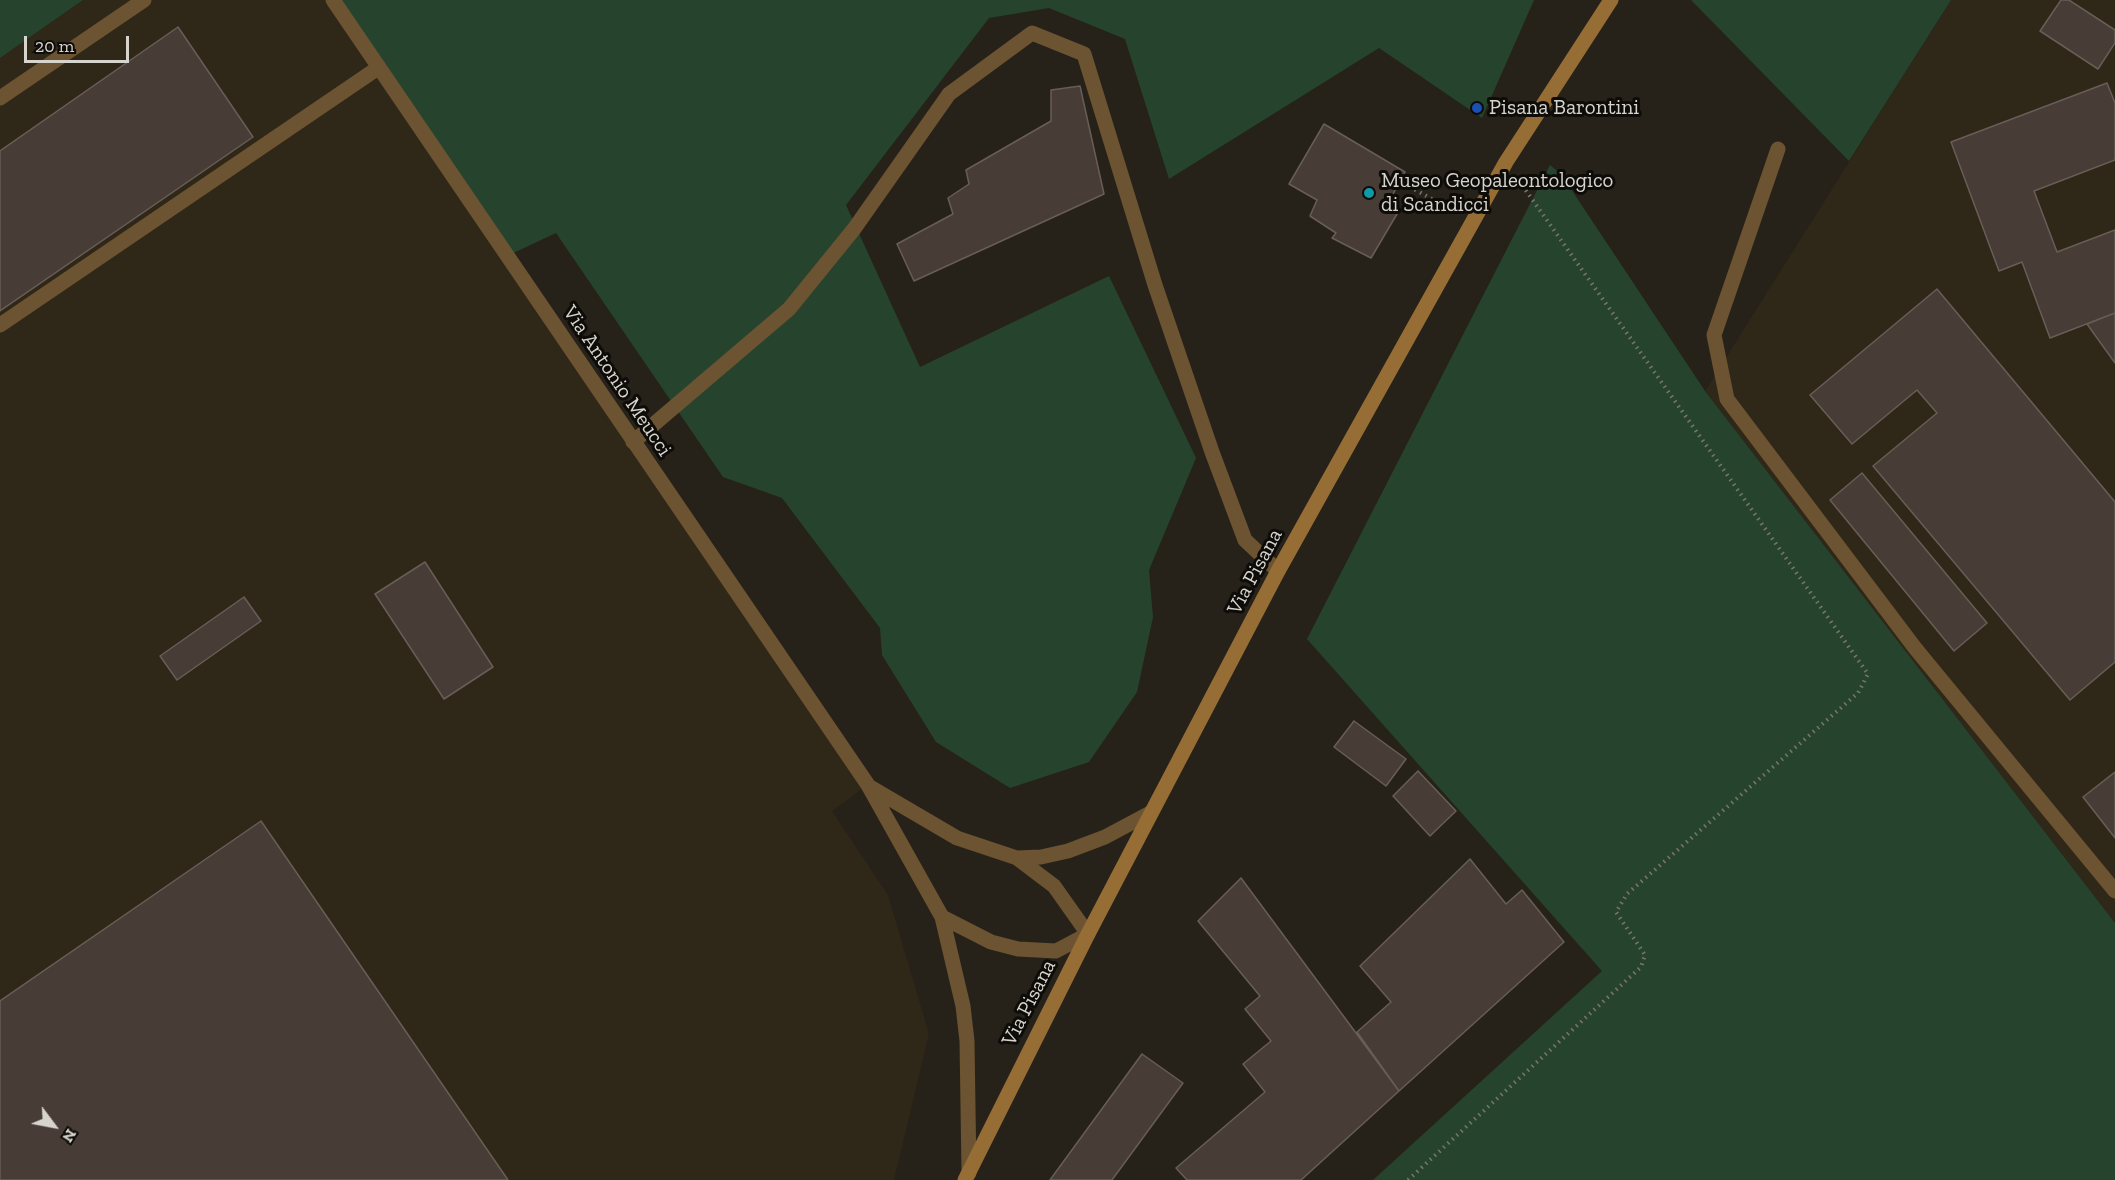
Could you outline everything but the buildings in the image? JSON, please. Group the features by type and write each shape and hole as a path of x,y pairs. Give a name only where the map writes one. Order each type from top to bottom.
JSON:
{"main road":[{"name":"Via Pisana","path":"967,1177 1150,813 1278,571 1506,162 1611,0"}],"street":[{"path":"0,98 144,0"},
{"name":"Via Antonio Meucci","path":"333,0 868,785 942,918 956,969 966,1029 967,1177"},
{"path":"633,442 789,309 854,229 950,94 1032,33 1084,54 1155,285 1216,463 1245,540 1278,571"},
{"path":"0,325 378,68"},
{"path":"1778,149 1714,334 1727,399 1915,648 2115,891"},
{"name":"Via Antonio Meucci","path":"868,785 957,838 1017,858 1054,886 1088,934"},
{"name":"Via Antonio Meucci","path":"1017,858 1041,857 1068,851 1105,837 1150,813"},
{"path":"942,918 991,942 1018,950 1056,951 1088,934"}],"path":[{"path":"1408,1180 1641,967 1645,955 1616,912 1626,894 1858,693 1868,674 1506,162"},
{"path":"1399,181 1473,222"}],"shaded area":[{"path":"83,0 333,0 868,785 832,811 888,895 929,1034 894,1180 0,1180 0,58"},
{"path":"1951,0 2115,0 2115,923 1705,391"}],"green space":[{"path":"0,0 83,0 0,58"},
{"path":"333,0 1534,0 1482,118 1379,48 1169,179 1125,39 1049,8 989,18 846,205 920,367 1109,276 1196,458 1149,570 1153,617 1137,692 1089,762 1010,788 936,742 882,655 880,628 782,498 723,477 556,233 507,256"},
{"path":"1691,0 1951,0 1849,161"},
{"path":"1550,165 1561,174 1705,391 2115,923 2115,1180 1373,1180 1602,971 1307,639"}],"place":[{"name":"Pisana Barontini","path":"1477,108"},
{"name":"Museo Geopaleontologico di Scandicci","path":"1369,193"}]}
